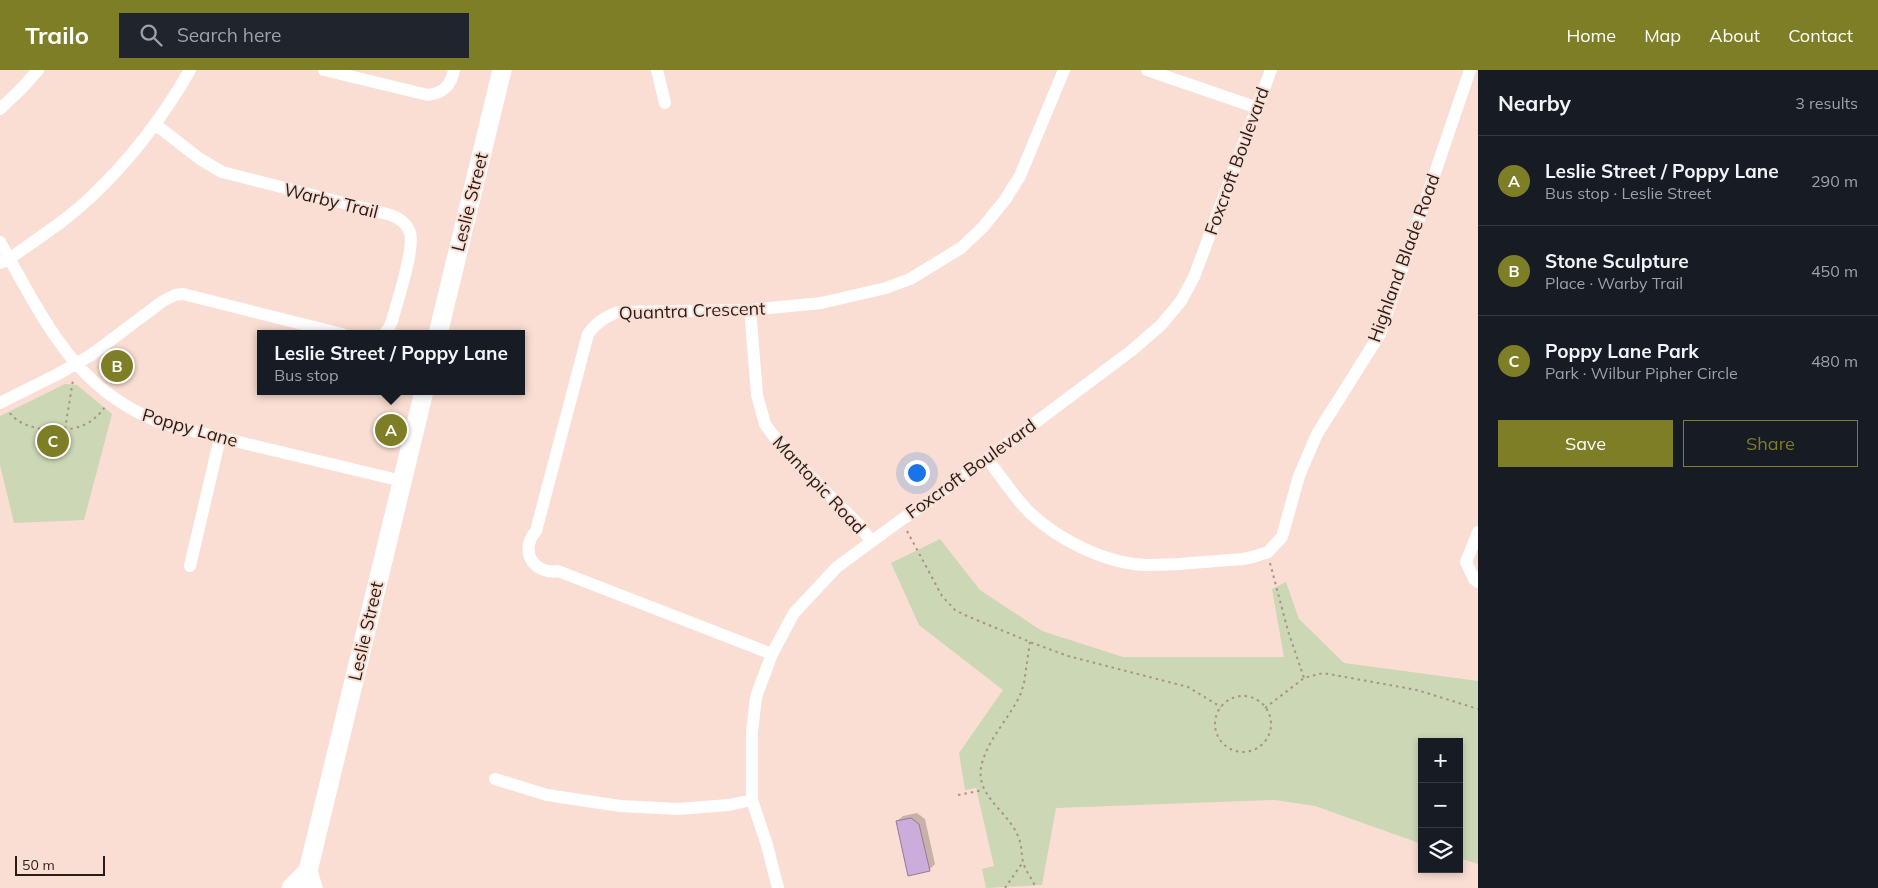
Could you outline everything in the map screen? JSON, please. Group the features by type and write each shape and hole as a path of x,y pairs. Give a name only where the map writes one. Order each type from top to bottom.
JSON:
{"main road":[{"name":"Leslie Street","path":"439,330 502,70"},
{"name":"Leslie Street","path":"291,888 310,879 423,395"}],"street":[{"path":"0,109 38,70"},
{"path":"5,261 91,197 124,163 156,125 190,70"},
{"path":"324,70 428,95 441,92 447,88 454,70"},
{"path":"657,70 665,103"},
{"name":"Quantra Crescent","path":"772,654 558,571 549,573 541,570 529,556 529,538 536,531 588,334 606,316 626,311 750,310 821,303 886,288 910,280 961,248 983,227 1005,200 1020,176 1064,70"},
{"path":"1147,70 1258,108"},
{"name":"Foxcroft Boulevard","path":"778,888 752,800 752,732 756,697 772,654 794,613 837,567 987,459 1131,351 1161,325 1180,301 1194,277 1271,70"},
{"name":"Highland Blade Road","path":"1268,552 1282,537 1299,476 1317,434 1380,334 1470,70"},
{"name":"Warby Trail","path":"156,125 200,159 222,172 391,215 406,224 410,231 412,245 392,321 387,330"},
{"name":"Poppy Lane","path":"0,242 5,261 52,329 75,371 137,413 168,425 402,481"},
{"path":"4,407 75,371 91,355 163,301 176,295 202,298 326,330"},
{"name":"Mantopic Road","path":"750,310 757,394 765,424 783,448 860,526 871,542"},
{"path":"190,566 220,438"},
{"path":"987,459 1030,512 1058,534 1115,560 1146,565 1253,557 1268,552"},
{"path":"1478,532 1466,562 1474,579 1478,582"},
{"path":"495,779 547,795 620,806 678,809 729,805 752,800"}],"path":[{"path":"65,430 75,371"},
{"path":"4,407 24,424 49,430 65,430 91,422 105,407"},
{"path":"901,520 942,596 955,610 1068,656 1188,686 1221,707"},
{"path":"1268,552 1288,631 1304,678"},
{"path":"1030,642 1021,693 982,760 980,780 984,790 1013,825 1018,834 1023,862 1035,886"},
{"path":"1265,708 1304,678 1323,673 1417,690 1478,708"},
{"path":"1243,696 1256,700 1265,708 1270,716 1271,726 1269,735 1264,743 1256,749 1247,752 1237,752 1228,748 1216,734 1216,715 1221,707 1231,699 1243,696"},
{"path":"958,795 984,790"},
{"path":"1005,888 1023,862"}],"green space":[{"path":"65,384 77,385 112,414 84,520 14,523 0,465 0,416"},
{"path":"940,539 980,590 1042,631 1123,657 1284,657 1272,589 1286,582 1299,619 1344,663 1478,681 1478,864 1463,859 1463,738 1418,738 1418,843 1315,806 1275,800 1056,808 1042,885 986,888 982,869 994,866 976,788 965,790 959,753 1003,690 919,625 891,563"}],"building":[{"path":"911,818 919,824 930,871 908,876 896,821"}],"place":[{"name":"Stone Sculpture","path":"117,366"},
{"name":"Leslie Street / Poppy Lane","path":"391,430"},
{"name":"Poppy Lane Park","path":"53,441"}]}
